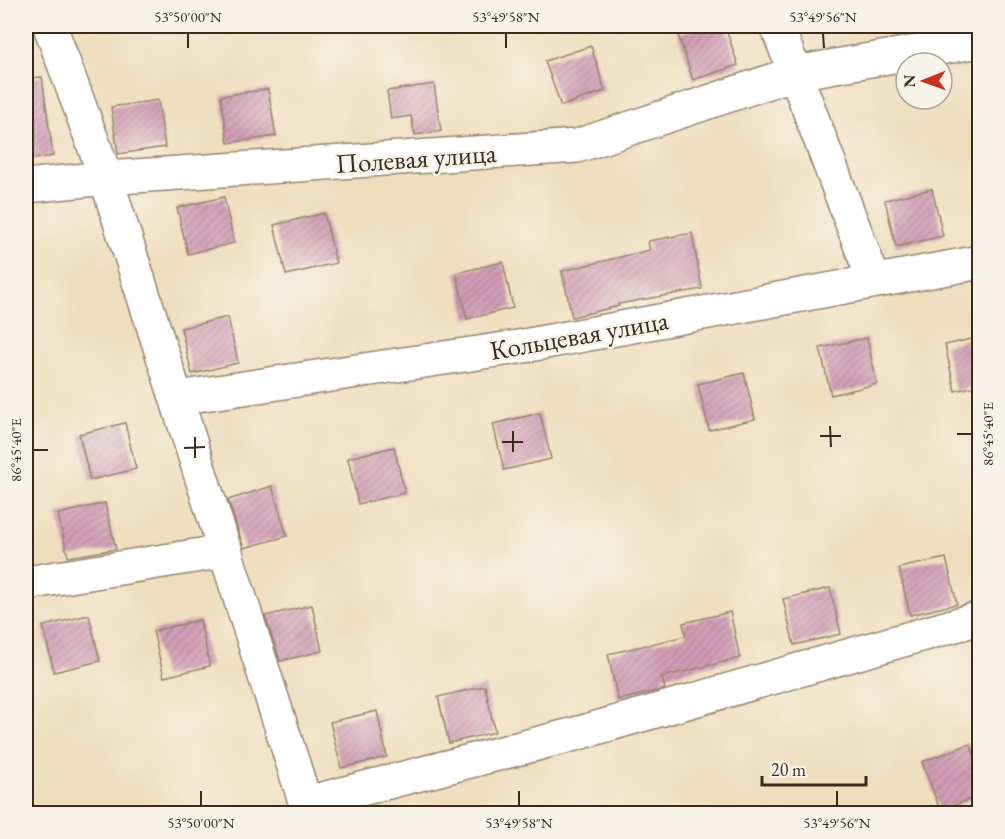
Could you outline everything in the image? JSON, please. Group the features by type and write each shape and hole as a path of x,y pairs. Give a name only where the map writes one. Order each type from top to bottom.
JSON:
{"street":[{"path":"50,26 106,178 308,808 980,618"},
{"path":"777,26 874,281"},
{"name":"Полевая улица","path":"26,186 106,178 577,146 795,73 980,41"},
{"name":"Кольцевая улица","path":"177,398 518,347 980,262"},
{"path":"26,583 226,551"}],"building":[{"path":"704,26 725,26 738,65 693,80 678,34"},
{"path":"591,46 605,91 561,106 545,61"},
{"path":"42,77 53,156 26,160 26,78"},
{"path":"434,84 441,131 415,135 411,116 391,119 387,91"},
{"path":"268,89 276,136 228,143 221,96"},
{"path":"158,100 165,147 118,154 111,107"},
{"path":"932,189 943,236 896,247 885,200"},
{"path":"224,197 234,243 188,254 177,208"},
{"path":"324,213 336,263 286,275 274,225"},
{"path":"692,233 702,289 618,304 619,306 572,317 562,271 650,250 648,241"},
{"path":"503,262 513,308 467,319 456,273"},
{"path":"228,317 238,363 192,374 181,328"},
{"path":"980,337 980,385 955,391 945,345"},
{"path":"867,338 877,384 831,395 820,348"},
{"path":"744,373 755,419 709,430 698,384"},
{"path":"540,413 551,459 504,470 493,424"},
{"path":"125,423 136,469 90,480 79,434"},
{"path":"394,447 405,493 358,504 348,458"},
{"path":"272,486 287,536 244,548 228,500"},
{"path":"105,503 116,549 68,557 58,514"},
{"path":"946,558 957,604 910,615 899,568"},
{"path":"830,588 841,634 794,645 783,599"},
{"path":"312,605 322,651 280,661 265,616"},
{"path":"730,612 740,658 662,677 665,689 618,700 608,654 686,636 683,623"},
{"path":"89,615 100,661 54,672 43,626"},
{"path":"200,620 210,666 164,677 153,631"},
{"path":"485,686 495,732 449,743 438,697"},
{"path":"377,711 387,757 341,768 330,722"},
{"path":"970,744 980,768 980,796 940,810 922,762"}]}
